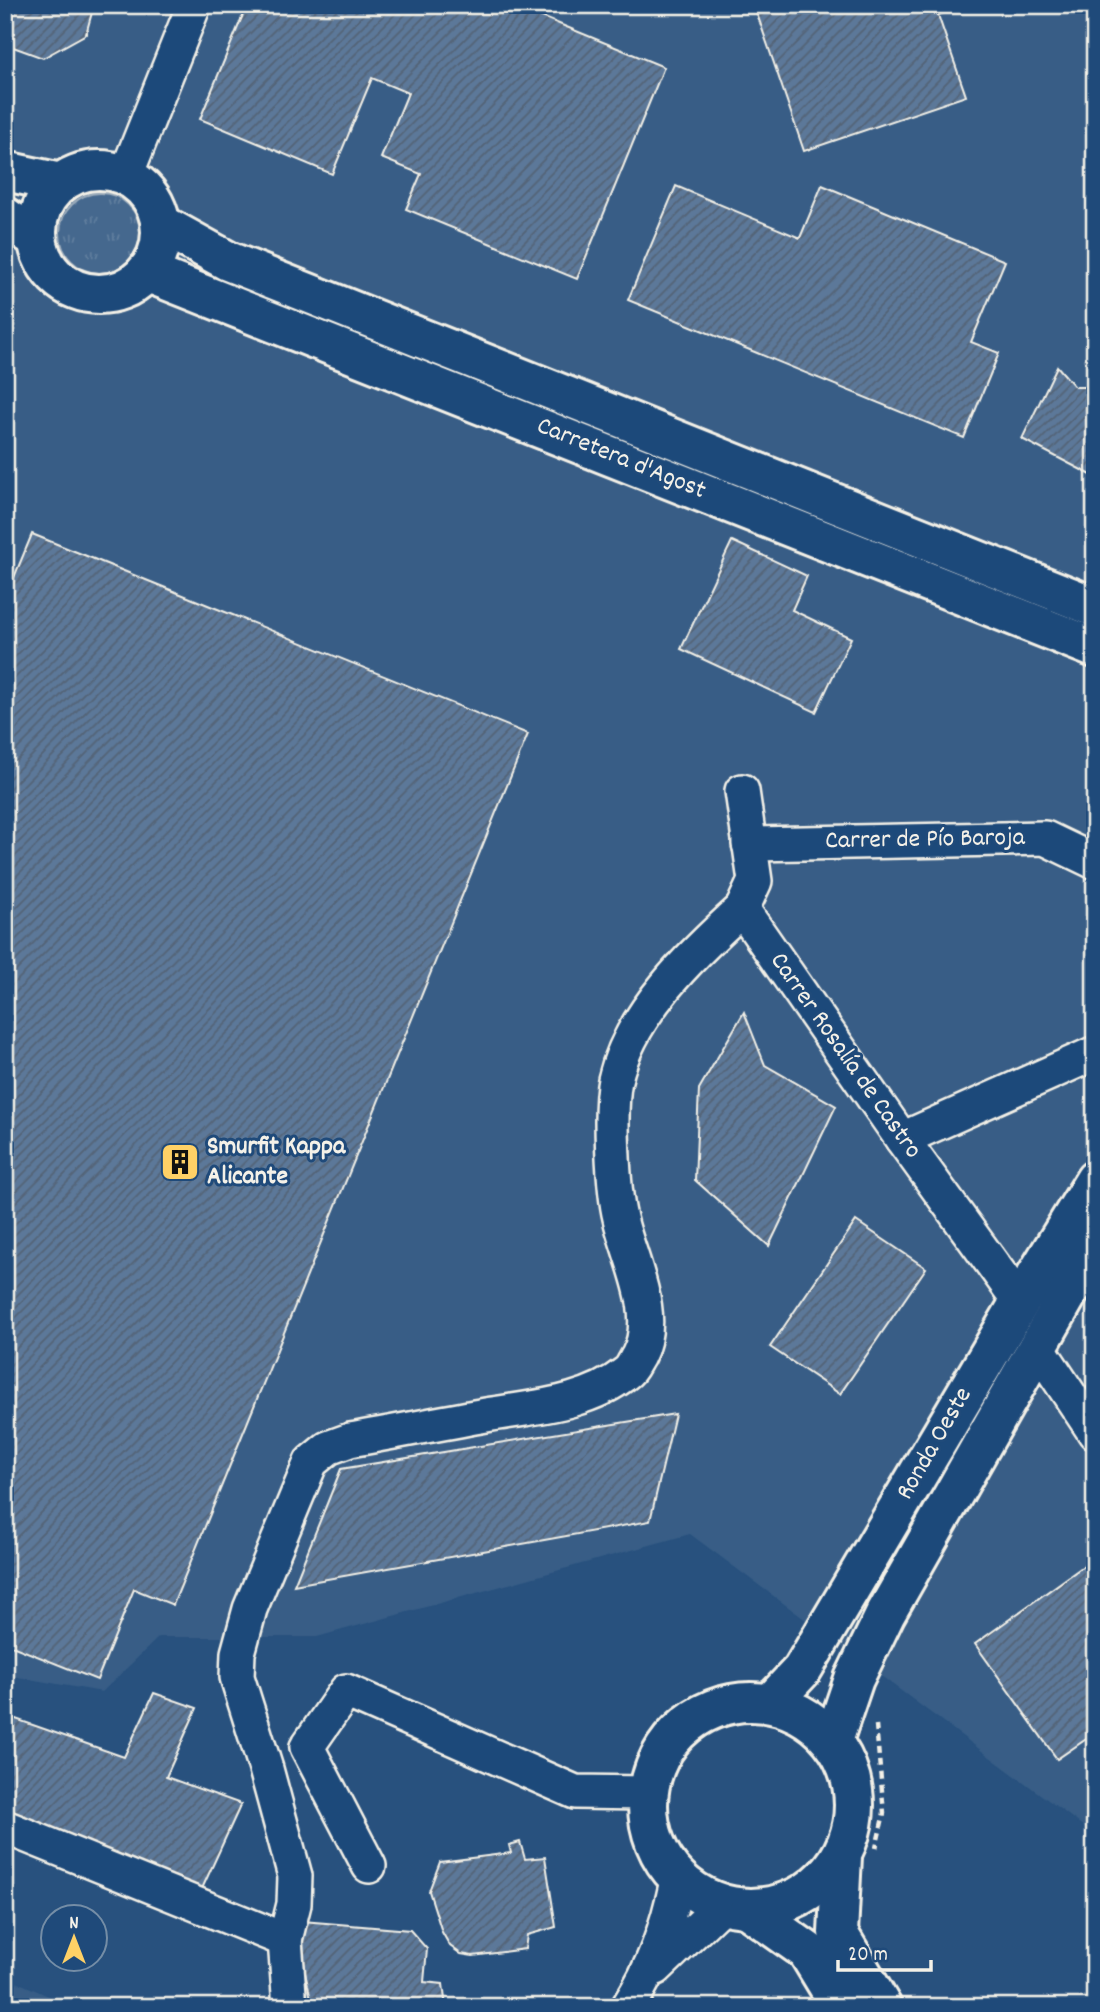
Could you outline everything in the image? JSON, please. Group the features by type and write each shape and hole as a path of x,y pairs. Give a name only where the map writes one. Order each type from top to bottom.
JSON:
{"main road":[{"path":"104,170 126,175 143,187 155,204 161,224 161,241 156,257 146,272 131,285 111,293 90,294 70,288 54,275 42,258 36,238 38,217 46,198 61,183 81,172 104,170"},
{"path":"5,171 61,183"},
{"path":"5,217 36,238"},
{"name":"Carretera d'Agost","path":"161,224 228,261 1095,607"},
{"name":"Carretera d'Agost","path":"146,272 1095,648"},
{"name":"Ronda Oeste","path":"771,1703 802,1670 1020,1301 1095,1180"},
{"name":"Ronda Oeste","path":"833,1741 854,1679 886,1613 1095,1246"},
{"path":"841,2007 807,1951 735,1908 677,1881 652,1842 646,1794 666,1744 693,1719 740,1702 771,1703 818,1726 833,1741 850,1772 859,1853 838,1933 882,2007"},
{"path":"735,1908 797,1899 859,1853"}],"street":[{"path":"126,175 194,5"},
{"path":"290,2007 285,1941 294,1904 295,1876 237,1677 238,1653 250,1609 311,1462 328,1448 350,1440 573,1399 609,1386 630,1371 642,1348 645,1319 642,1288 619,1216 614,1159 614,1082 623,1055 673,975 743,909 755,881 742,791"},
{"name":"Carrer de Pío Baroja","path":"749,844 1045,838 1095,862"},
{"name":"Carrer Rosalía de Castro","path":"743,909 902,1139 1020,1301"},
{"path":"902,1139 1095,1053"},
{"path":"1037,1346 1095,1433"},
{"path":"369,1866 307,1747 346,1691 575,1792 646,1794"},
{"path":"5,1827 285,1941"},
{"path":"628,2007 647,1977 668,1924 677,1881"},
{"path":"647,1977 735,1908"}],"path":[{"path":"859,1853 884,1813 876,1721"}],"shaded area":[{"path":"5,5 1095,5 1095,1835 690,1534 317,1637 159,1637 102,1692 12,1676 5,1688"},
{"path":"5,1978 24,1985 73,2007 5,2007"}],"green space":[{"path":"100,193 115,196 128,205 137,218 140,233 137,248 128,261 115,270 100,273 85,270 72,261 63,248 60,233 63,218 72,205 85,196"}],"building":[{"path":"5,5 94,5 86,34 43,58 5,44"},
{"path":"247,5 513,5 664,67 577,279 406,209 421,174 381,158 408,93 372,78 332,174 200,119"},
{"path":"754,5 966,5 938,15 966,96 804,151"},
{"path":"822,185 1005,261 971,342 999,353 964,438 628,300 676,186 800,238"},
{"path":"1057,366 1075,387 1095,387 1095,477 1022,439"},
{"name":"Smurfit Kappa Alicante","path":"32,534 528,734 173,1605 134,1589 97,1680 7,1644 5,1649 5,599"},
{"path":"732,541 807,576 792,610 851,638 816,712 681,649"},
{"path":"744,1012 765,1065 836,1106 769,1246 695,1180 699,1089"},
{"path":"856,1221 926,1268 840,1394 770,1347"},
{"path":"675,1414 650,1521 294,1585 341,1469"},
{"path":"1085,1565 1095,1578 1095,1733 1057,1759 975,1644"},
{"path":"154,1693 197,1708 166,1777 241,1804 195,1904 5,1827 5,1750 13,1718 124,1757"},
{"path":"520,1842 525,1859 545,1857 556,1927 527,1935 525,1949 473,1956 461,1954 450,1946 442,1932 429,1891 440,1862 511,1853 509,1845"},
{"path":"302,1921 410,1930 427,1949 424,1982 443,1984 446,2007 313,2007 297,1939"}],"place":[{"name":"Smurfit Kappa Alicante","path":"180,1162"}]}
